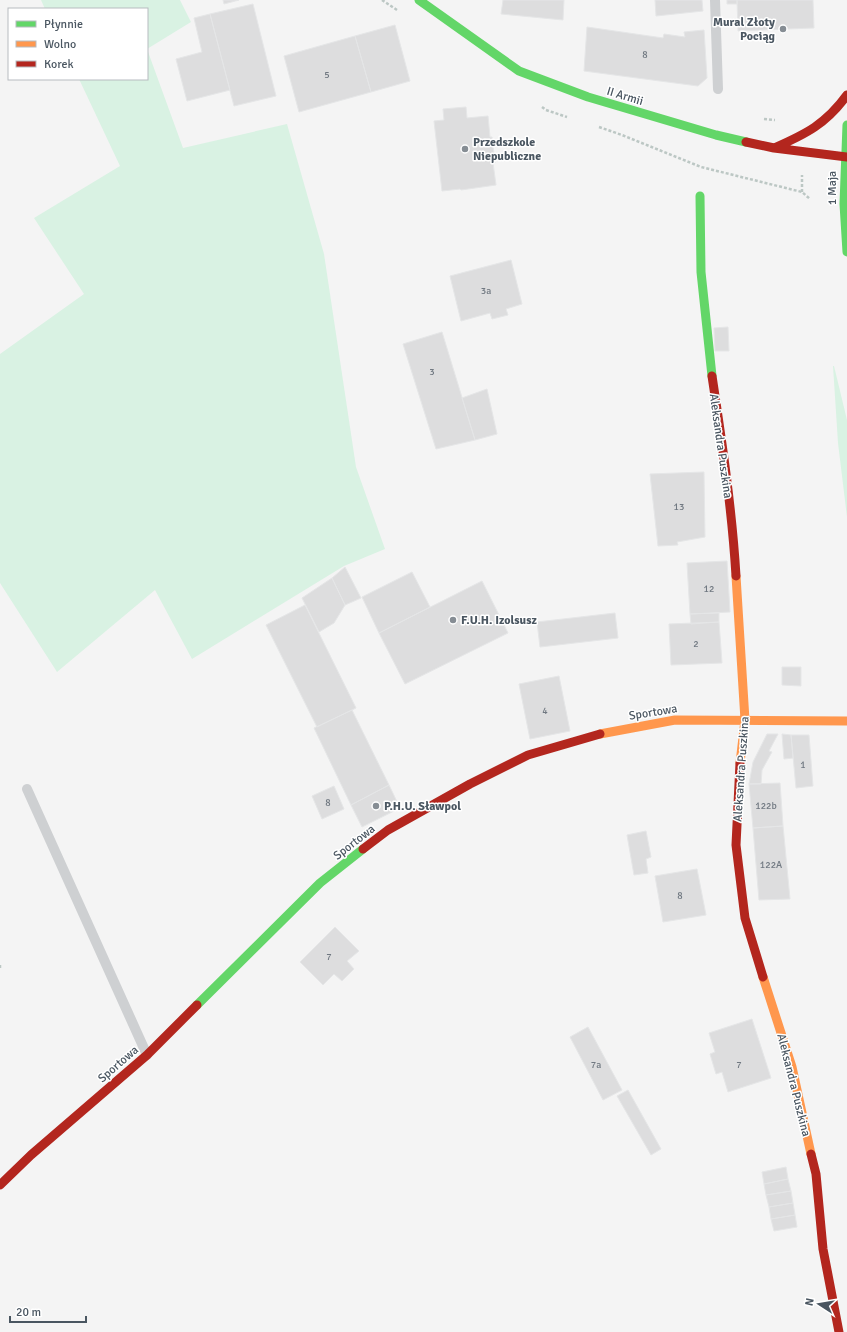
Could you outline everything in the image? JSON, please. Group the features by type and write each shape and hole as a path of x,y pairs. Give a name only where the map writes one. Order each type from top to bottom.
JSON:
{"street":[{"name":"II Armii","path":"419,0 519,71 588,97 716,136 774,148 846,157"},
{"path":"774,148 804,135 824,123 838,109 847,95"},
{"name":"1 Maja","path":"847,125 844,204 847,252"},
{"name":"Aleksandra Puszkina","path":"700,196 701,272 710,364 722,441 735,554 745,720 740,765 736,845 745,918 792,1067 816,1174 824,1249 839,1332"},
{"name":"Sportowa","path":"0,1185 31,1155 147,1055 320,883 388,830 470,784 528,755 605,733 675,720 847,721"}],"lane":[{"path":"715,0 718,89"},
{"path":"28,789 147,1055"}],"path":[{"path":"760,119 780,120"},
{"path":"0,965 0,970"}],"green space":[{"path":"41,0 180,0 191,22 148,48 148,8 45,8"},
{"path":"148,52 183,148 287,124 324,254 356,467 385,549 344,566 192,659 155,590 57,672 0,583 0,354 84,294 34,218 120,166 79,80 148,80"},
{"path":"833,366 847,420 847,517 838,443"}],"building":[{"path":"223,0 239,0 224,4"},
{"path":"503,0 564,0 563,20 501,14"},
{"path":"655,0 702,0 703,11 656,16"},
{"path":"727,0 737,0 737,4 727,4"},
{"path":"737,0 813,0 814,28 738,31"},
{"path":"253,4 276,96 234,106 210,14"},
{"path":"210,14 230,90 187,101 176,59 202,52 194,18"},
{"path":"395,25 410,81 371,92 355,36"},
{"path":"587,27 663,38 664,34 685,37 684,32 704,30 707,78 698,86 584,71"},
{"path":"355,36 371,92 299,112 284,56"},
{"name":"Przedszkole Niepubliczne","path":"466,107 467,118 488,116 490,137 492,137 496,185 442,191 434,121 444,120 443,109"},
{"path":"511,260 522,304 506,309 508,315 492,319 490,313 461,321 450,276"},
{"path":"728,327 729,351 715,351 714,328"},
{"path":"442,332 475,440 436,449 403,344"},
{"path":"487,389 497,434 475,440 462,398"},
{"path":"704,472 705,537 677,542 678,545 658,546 650,474"},
{"path":"727,561 730,612 690,614 687,563"},
{"path":"345,567 361,598 345,605 332,578"},
{"path":"412,572 430,607 379,633 362,597"},
{"path":"332,578 345,605 334,623 319,632 302,598"},
{"name":"F.U.H. Izolsusz","path":"482,581 508,633 405,684 379,633"},
{"path":"305,605 356,708 317,727 266,625"},
{"path":"615,613 618,638 540,647 537,622"},
{"path":"719,613 719,622 691,624 690,614"},
{"path":"719,622 722,663 671,665 669,624"},
{"path":"782,667 801,667 801,686 782,685"},
{"path":"559,676 570,731 530,739 519,684"},
{"path":"352,710 389,785 351,805 314,728"},
{"path":"767,734 778,734 769,751 772,752 762,770 761,784 749,784 753,762"},
{"path":"782,734 791,735 793,758 784,759"},
{"path":"791,735 809,735 813,786 796,788"},
{"path":"780,783 783,826 753,828 749,784"},
{"name":"P.H.U. Sławpol","path":"389,785 400,808 362,827 351,805"},
{"path":"334,786 344,809 322,819 312,796"},
{"path":"783,826 790,899 759,900 753,828"},
{"path":"646,831 651,857 646,859 648,873 634,875 627,835"},
{"path":"697,869 706,915 663,922 655,876"},
{"path":"335,927 359,951 347,961 354,969 342,981 334,974 323,985 300,962"},
{"path":"752,1019 771,1078 728,1092 722,1072 716,1074 710,1054 715,1052 709,1033"},
{"path":"588,1027 622,1090 603,1100 570,1037"},
{"path":"628,1090 661,1149 651,1155 617,1096"},
{"path":"786,1167 788,1179 764,1184 762,1172"},
{"path":"788,1179 791,1191 766,1195 764,1184"},
{"path":"791,1191 793,1203 769,1207 766,1195"},
{"path":"793,1203 795,1215 771,1219 769,1207"},
{"path":"795,1215 797,1227 774,1231 771,1219"}],"traffic: fast":[{"path":"419,0 519,71 588,97 716,135 746,142"},
{"path":"847,125 844,204 847,252"},
{"path":"700,196 701,272 712,376"},
{"path":"197,1005 320,883 363,849"}],"traffic: slow":[{"path":"736,576 745,720 740,763"},
{"path":"600,734 675,720 847,721"},
{"path":"763,977 792,1067 811,1154"}],"traffic: jam":[{"path":"774,148 806,133 815,127 831,114 847,95"},
{"path":"746,142 774,148 847,157"},
{"path":"712,376 723,451 736,576"},
{"path":"363,849 388,830 470,784 528,755 600,734"},
{"path":"740,763 736,845 745,918 763,977"},
{"path":"0,1185 31,1155 147,1055 197,1005"},
{"path":"811,1154 816,1174 823,1249 839,1332"}],"place":[{"name":"Mural Złoty Pociąg","path":"783,29"},
{"name":"Przedszkole Niepubliczne","path":"465,149"},
{"name":"F.U.H. Izolsusz","path":"453,620"},
{"name":"P.H.U. Sławpol","path":"376,806"}]}
